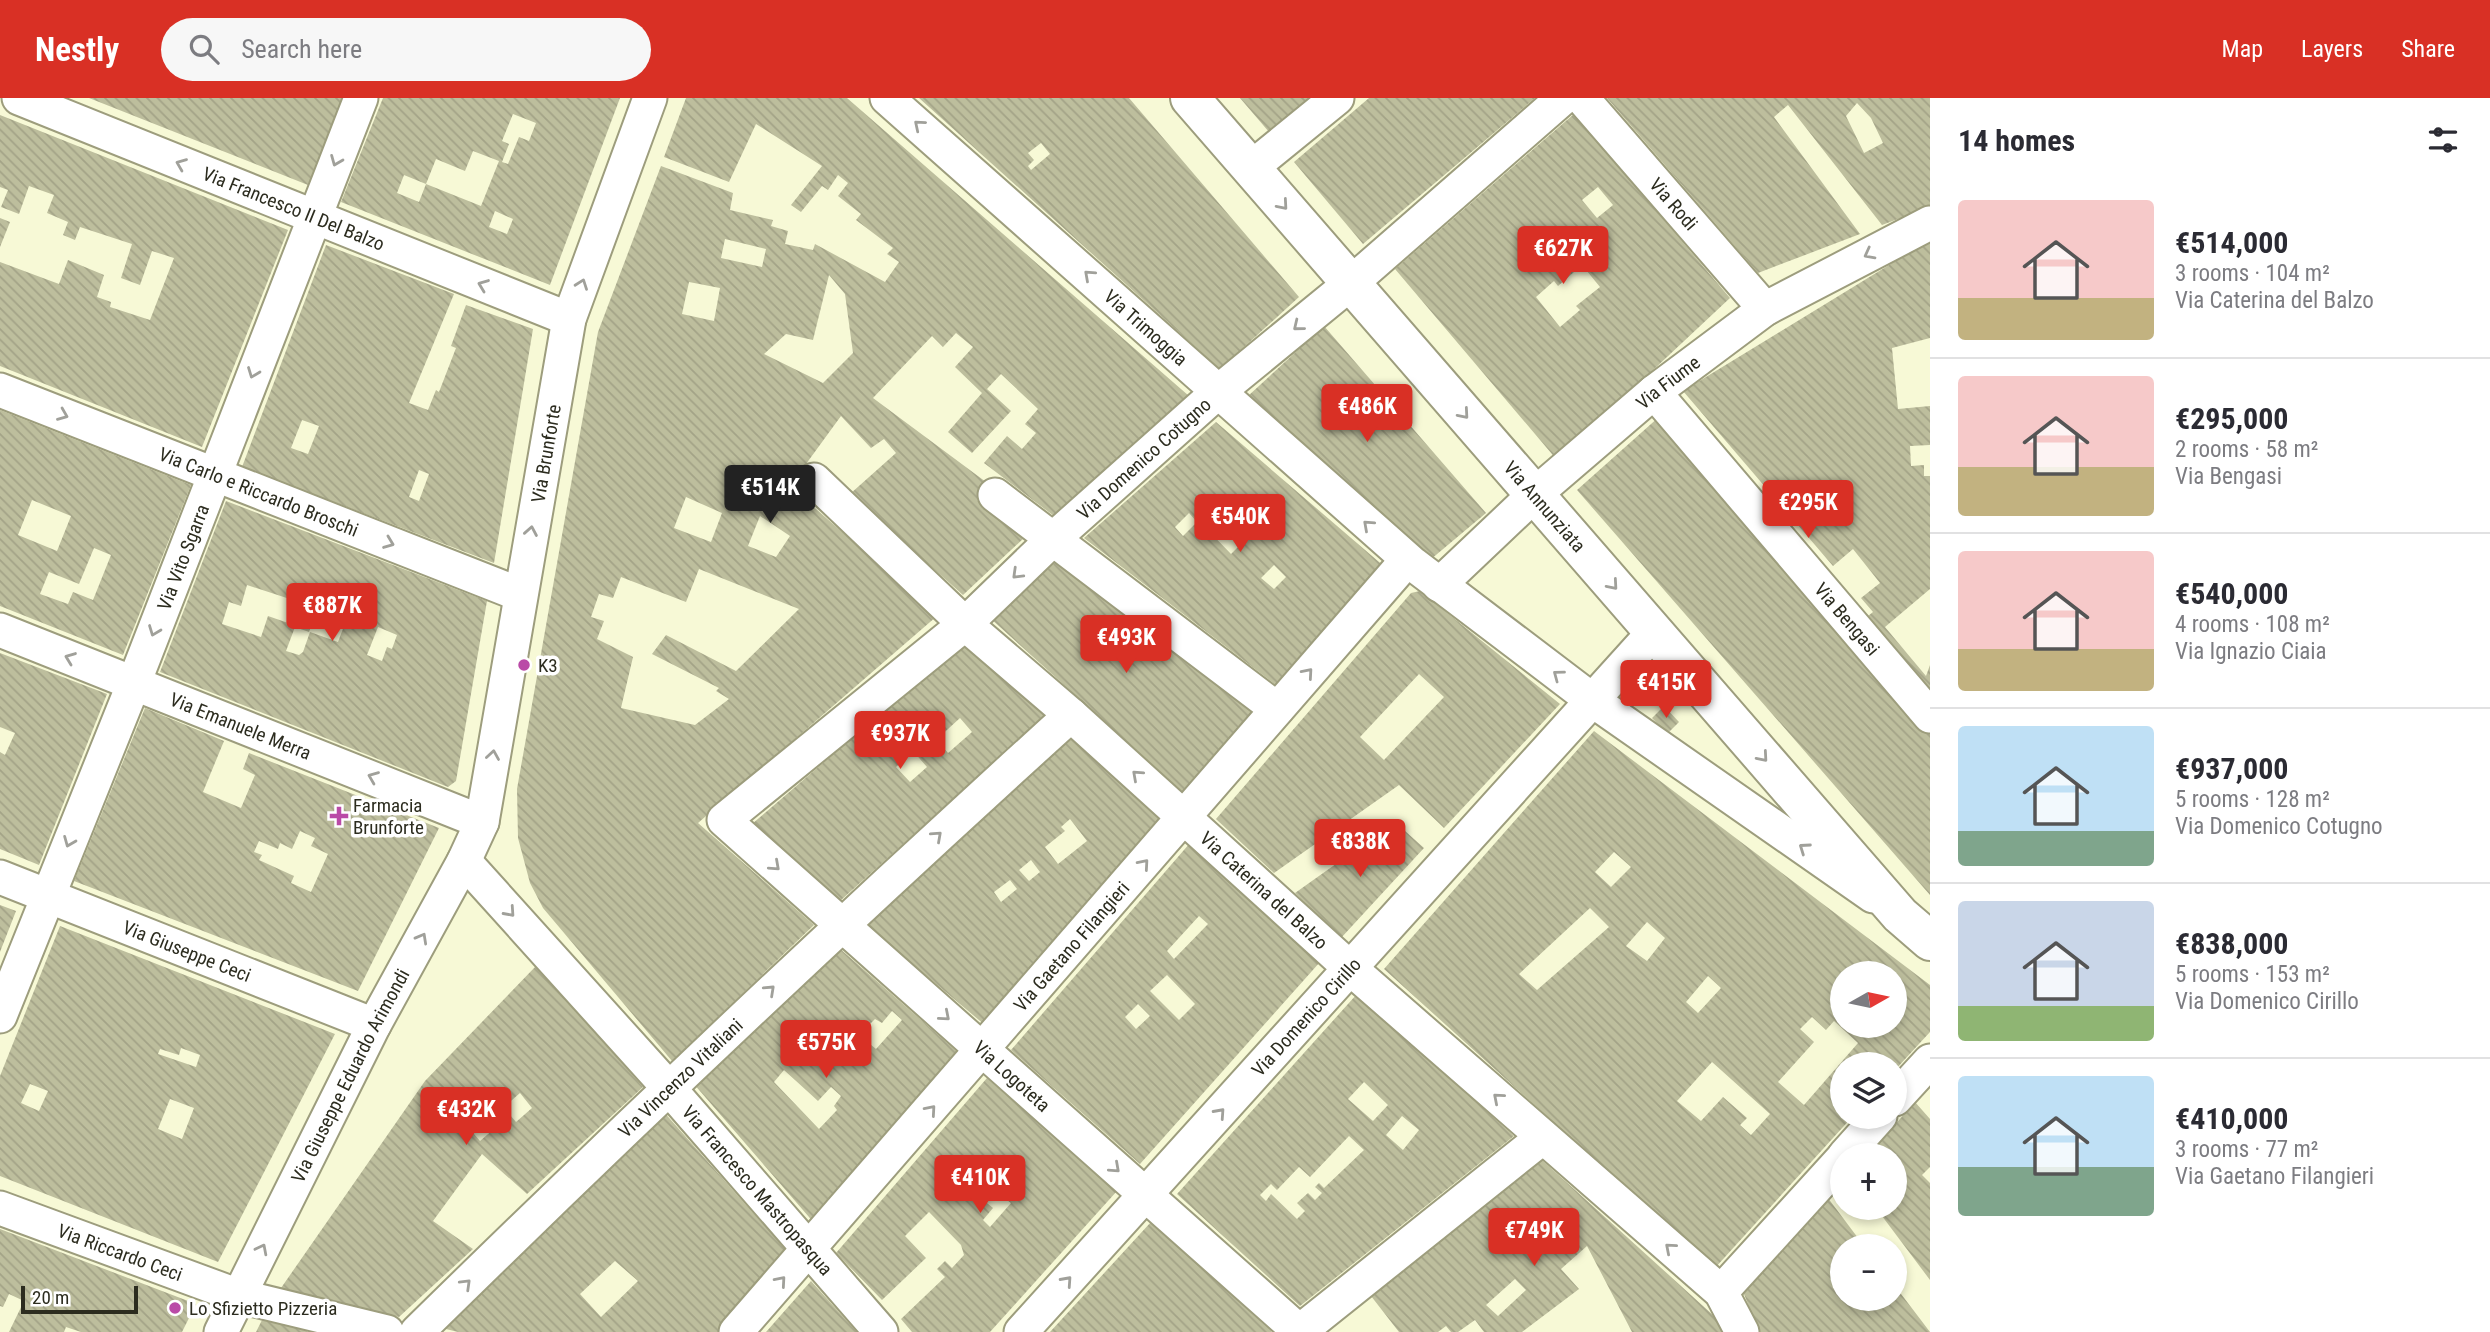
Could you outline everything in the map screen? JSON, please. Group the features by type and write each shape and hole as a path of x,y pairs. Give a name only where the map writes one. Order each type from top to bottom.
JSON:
{"street":[{"name":"Via Francesco II Del Balzo","path":"19,98 569,319"},
{"name":"Via Vito Sgarra","path":"0,1016 134,683 361,98"},
{"name":"Via Brunforte","path":"482,822 519,594 569,319 650,98"},
{"name":"Via Trimoggia","path":"887,98 1407,560 1439,585"},
{"name":"Via Annunziata","path":"1189,98 1900,915 1930,942"},
{"path":"1251,169 1337,98"},
{"name":"Via Domenico Cotugno","path":"724,820 965,624 1052,540 1219,391 1351,283 1563,98"},
{"name":"Via Rodi","path":"1582,98 1765,309"},
{"name":"Via Fiume","path":"1439,585 1534,495 1654,392 1765,309 1930,223"},
{"name":"Via Carlo e Riccardo Broschi","path":"0,390 519,594"},
{"name":"Via Bengasi","path":"1654,392 1930,716"},
{"name":"Via Caterina del Balzo","path":"814,480 965,624 1071,715 1351,969 1721,1293"},
{"path":"995,495 1277,709"},
{"name":"Via Gaetano Filangieri","path":"736,1332 984,1050 1407,560"},
{"name":"Via Annunziata","path":"1439,585 1592,700 1900,915"},
{"name":"Via Emanuele Merra","path":"0,630 482,822"},
{"name":"Via Domenico Cirillo","path":"1021,1332 1654,632"},
{"name":"Via Vincenzo Vitaliani","path":"417,1332 667,1086 840,924 1071,715"},
{"name":"Via Logoteta","path":"724,820 1300,1332"},
{"name":"Via Giuseppe Eduardo Arimondi","path":"220,1332 374,1025 464,861 482,822"},
{"name":"Via Francesco Mastropasqua","path":"464,861 667,1086 881,1332"},
{"name":"Via Giuseppe Ceci","path":"0,877 374,1025"},
{"path":"1907,1086 1930,1061"},
{"path":"1856,1143 1868,1129"},
{"path":"1300,1332 1542,1137"},
{"path":"1742,1332 1721,1293 1830,1172"},
{"name":"Via Riccardo Ceci","path":"0,1208 239,1296 387,1332"}],"building":[{"path":"89,98 343,98 308,185"},
{"path":"383,98 620,98 550,285 341,202","holes":["513,114 536,123 529,141 519,137 508,164 502,162 509,144 502,141","473,151 499,161 481,206 426,184 436,159 465,171","404,175 426,184 419,202 397,193","495,211 513,219 507,234 489,227"]},
{"path":"686,98 847,98 1189,396 1054,516 984,463 1007,436 1022,449 1036,433 1025,424 1038,409 1001,374 987,389 1011,411 972,453 948,432 982,393 955,367 973,347 956,333 943,347 932,336 873,398 990,485 977,500 1024,538 963,595 850,494 896,453 884,439 871,448 841,416 790,486 937,616 698,823 814,925 672,1061 543,908 530,883 518,838 517,789 598,332 661,166 733,193 730,210 773,220 771,226 788,231 785,244 813,250 815,244 885,282 899,262 887,254 893,248 856,220 861,214 838,196 848,183 838,175 828,190 822,186 801,212 791,205 822,166 756,124 729,182 664,157","holes":["725,239 766,249 762,267 721,258","829,275 845,294 853,353 823,383 764,354 786,334 813,340","689,282 720,288 714,321 682,314","686,497 722,513 711,542 674,528","760,516 790,536 776,557 748,546","699,569 799,609 736,671 666,635 652,654 719,688 716,691 729,699 695,725 621,708 633,657 597,639 604,621 591,617 599,594 613,598 621,577 686,602"]},
{"path":"919,98 1129,98 1299,297 1220,369","holes":["1041,143 1050,154 1031,170 1028,166 1034,160 1028,153"]},
{"path":"1240,98 1310,98 1269,132"},
{"path":"1369,98 1535,98 1363,244 1294,162"},
{"path":"1607,98 1930,98 1930,207 1882,225 1788,105 1774,117 1860,234 1758,273","holes":["1857,103 1871,118 1883,143 1864,153 1846,116"]},
{"path":"1574,114 1730,298 1557,460 1395,269","holes":["1598,187 1613,205 1597,218 1582,200","1582,265 1600,287 1576,306 1580,310 1560,327 1536,297 1554,281 1558,286"]},
{"path":"0,115 288,230 202,447 0,366 0,262 59,284 68,260 104,275 97,297 111,302 110,307 150,320 174,258 152,251 140,285 121,278 132,244 80,227 75,240 63,235 68,222 47,213 54,195 29,186 19,214 1,207 8,190 0,187"},
{"path":"0,218 10,222 0,247"},
{"path":"1930,240 1930,338 1892,348 1898,409 1930,406 1930,445 1910,446 1911,466 1924,465 1924,476 1930,476 1930,589 1885,627 1926,676 1930,665 1930,895 1577,490 1660,416 1848,632 1873,612 1861,598 1880,583 1853,549 1833,566 1683,391"},
{"path":"326,245 454,294 409,403 428,410 436,390 439,392 456,348 451,346 466,305 533,329 494,563 242,467","holes":["302,420 319,426 308,454 291,448","419,470 429,474 419,501 409,497"]},
{"path":"1324,326 1486,513 1430,560 1248,396"},
{"path":"0,410 191,485 123,655 0,606","holes":["32,500 71,516 57,551 18,535","94,548 111,555 93,600 73,592 68,604 40,594 49,572 79,584"]},
{"path":"1216,422 1386,568 1281,689 1084,538","holes":["1213,509 1245,540 1231,554 1200,522","1189,513 1197,522 1183,536 1175,527","1274,565 1286,577 1274,589 1261,578"]},
{"path":"226,501 487,601 456,781 448,787 160,672","holes":["247,585 299,602 291,624 268,616 261,637 222,624 229,602 241,606","317,608 347,618 338,642 310,632 303,652 299,655 286,651 295,627 309,632","378,627 397,635 392,649 387,647 382,661 367,655"]},
{"path":"1057,561 1258,714 1186,795 990,618"},
{"path":"1420,591 1560,704 1444,828 1399,785 1274,873 1216,819 1411,593","holes":["1419,674 1444,697 1384,760 1360,737"]},
{"path":"965,641 1046,715 840,901 752,824","holes":["960,718 972,732 948,753 936,740","913,751 927,767 910,782 896,767"]},
{"path":"0,653 107,694 39,865 0,849 0,752 5,755 15,733 0,727"},
{"path":"1664,706 1679,722 1667,734 1652,718"},
{"path":"145,708 224,741 203,792 241,808 255,775 243,769 249,753 439,828 358,991 74,881","holes":["300,831 315,838 311,846 328,854 311,892 291,883 294,876 259,860 262,855 254,852 259,841 278,849 280,843 292,849"]},
{"path":"1594,731 1898,961 1830,961 1830,1026 1826,1030 1812,1017 1800,1029 1814,1042 1778,1082 1804,1105 1830,1075 1830,1129 1841,1129 1715,1268 1384,969","holes":["1614,852 1631,867 1611,887 1595,872","1590,908 1609,927 1537,990 1519,974","1647,922 1665,938 1647,961 1626,946","1708,976 1721,988 1698,1013 1686,1002","1712,1062 1770,1114 1751,1135 1740,1125 1747,1118 1723,1097 1701,1121 1677,1101"]},
{"path":"1070,737 1162,821 986,1026 864,923","holes":["1070,819 1087,841 1058,864 1045,847 1065,831 1061,827","1031,860 1040,872 1029,881 1019,870","1010,880 1017,889 1001,902 994,892"]},
{"path":"1395,822 1424,848 1341,938 1295,893"},
{"path":"1190,843 1320,962 1140,1164 1011,1050","holes":["1199,916 1208,924 1174,959 1167,951","1167,975 1195,1004 1179,1020 1150,991","1138,1004 1150,1016 1136,1029 1125,1017"]},
{"path":"0,905 16,911 0,952"},
{"path":"60,926 335,1034 218,1262 0,1176 0,1076","holes":["181,1048 200,1055 196,1067 158,1054 160,1049 179,1055","30,1084 48,1091 39,1111 21,1103","170,1099 194,1108 182,1139 158,1129"]},
{"path":"838,947 961,1055 815,1224 693,1083","holes":["892,1011 902,1020 876,1049 859,1035 875,1019 882,1023","784,1070 818,1101 831,1087 841,1096 834,1106 837,1110 819,1129 774,1082"]},
{"path":"536,966 643,1087 527,1194 482,1154 433,1221 473,1249 399,1317 281,1288 425,1081","holes":["520,1093 532,1108 516,1122 510,1115 480,1141 462,1120 492,1095 503,1108"]},
{"path":"1908,968 1930,985 1930,1032 1907,1057 1907,1052 1850,1052 1858,1043 1853,1038 1908,1038"},
{"path":"1357,994 1514,1136 1300,1306 1177,1194","holes":["1364,1082 1388,1105 1373,1121 1348,1099","1402,1116 1419,1130 1403,1150 1386,1135","1349,1136 1364,1150 1324,1188 1319,1183 1315,1187 1322,1193 1315,1200 1308,1193 1297,1203 1305,1211 1297,1219 1271,1194 1266,1201 1260,1195 1271,1184 1277,1190 1299,1167 1310,1177"]},
{"path":"987,1078 1117,1191 990,1332 912,1332 901,1319 945,1277 937,1269 945,1261 952,1268 964,1255 961,1245 929,1212 905,1236 926,1258 882,1300 836,1253","holes":["980,1180 1011,1203 990,1227 983,1220 993,1208 971,1190"]},
{"path":"1915,1102 1930,1119 1930,1167 1922,1175 1930,1183 1930,1280 1907,1249 1907,1234 1896,1234 1885,1220 1907,1220 1907,1143 1879,1143 1891,1129 1907,1129 1907,1111"},
{"path":"663,1111 792,1257 724,1332 458,1332 442,1328","holes":["615,1261 638,1281 601,1317 580,1294"]},
{"path":"1542,1160 1724,1325 1726,1332 1632,1332 1587,1246 1561,1269 1579,1289 1522,1332 1484,1332 1475,1320 1458,1332 1451,1332 1446,1326 1438,1332 1399,1332 1371,1296","holes":["1515,1279 1526,1290 1498,1316 1486,1305"]},
{"path":"1828,1198 1830,1220 1844,1220 1855,1234 1830,1234 1830,1311 1907,1311 1907,1302 1930,1332 1759,1332 1742,1289"},
{"path":"1151,1222 1274,1329 1271,1332 1050,1332"},
{"path":"0,1229 196,1304 182,1332 81,1332 66,1327 64,1332 9,1332 24,1301 9,1294 3,1307 0,1306"},
{"path":"811,1281 857,1332 766,1332"},
{"path":"262,1320 308,1331 256,1332"}],"place":[{"name":"K3","path":"524,665"},
{"name":"Farmacia Brunforte","path":"339,816"},
{"name":"Lo Sfizietto Pizzeria","path":"175,1308"}]}
